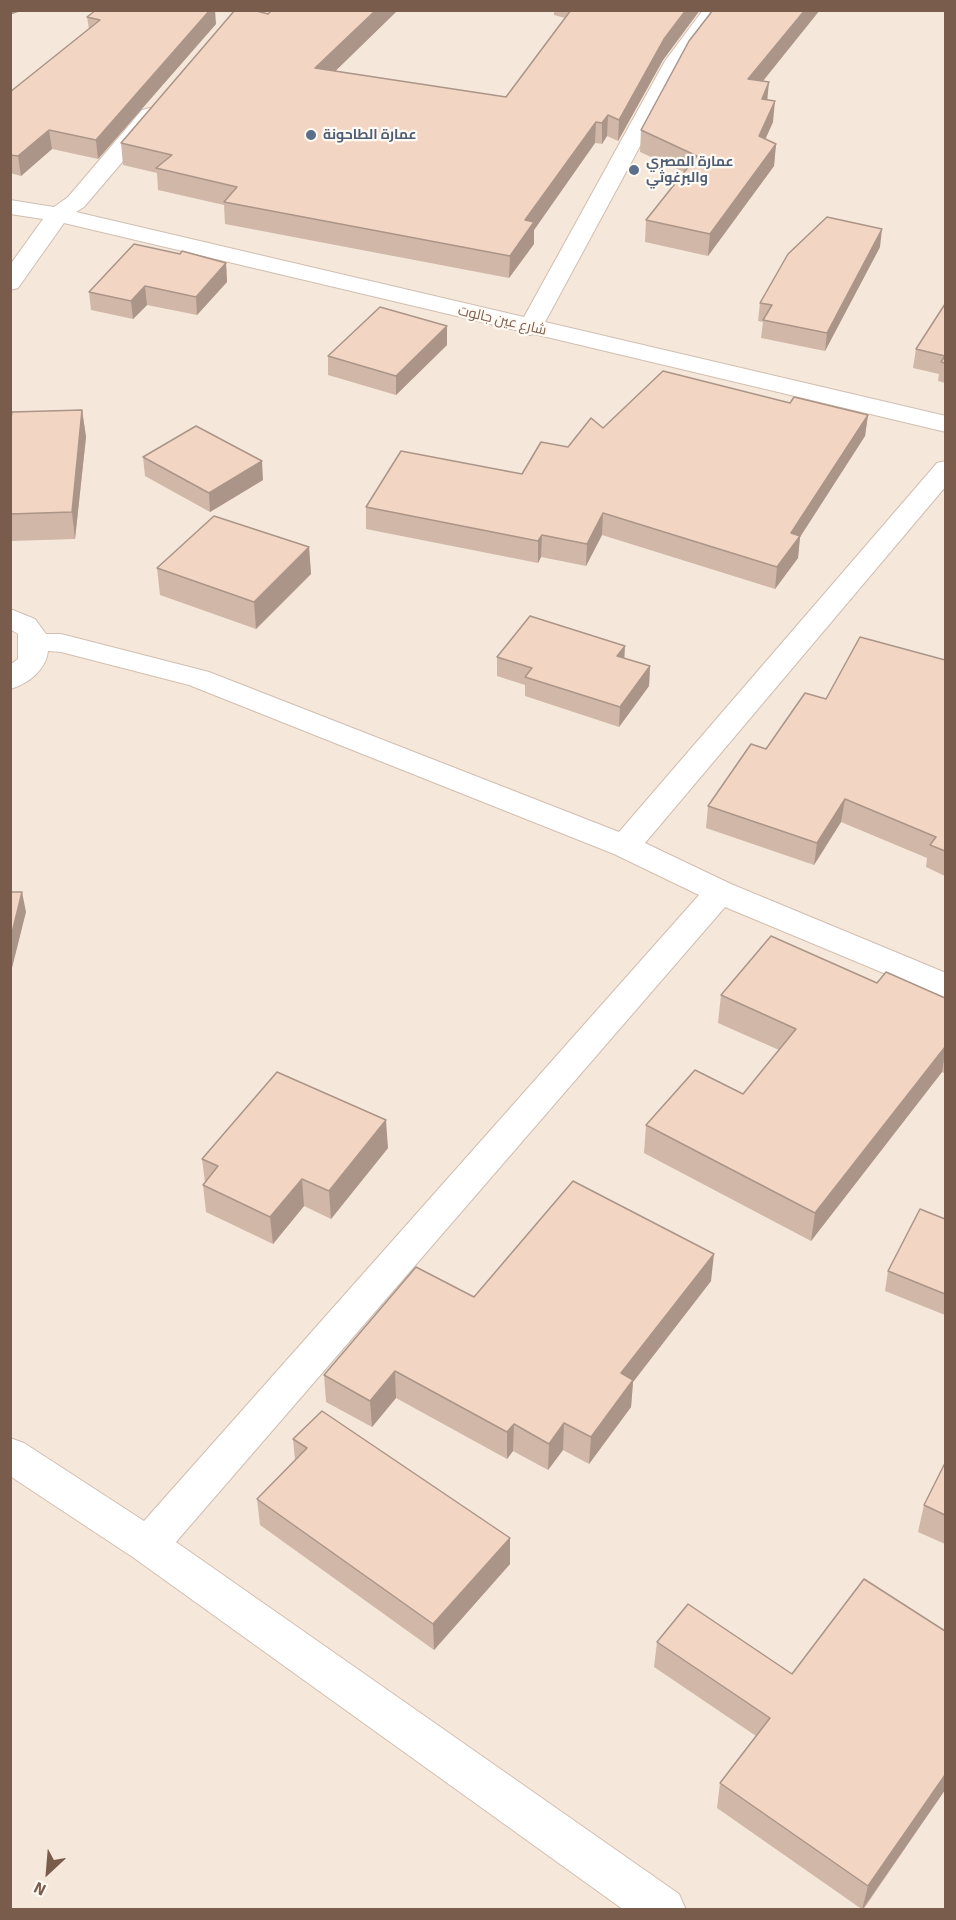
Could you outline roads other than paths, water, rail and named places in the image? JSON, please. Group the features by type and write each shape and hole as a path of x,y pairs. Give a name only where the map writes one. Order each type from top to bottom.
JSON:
{"street":[{"path":"530,328 676,61 705,20 715,10"},
{"path":"10,283 58,215 76,202 164,100"},
{"name":"شارع عين جالوت","path":"10,207 58,215 945,424"},
{"path":"625,846 945,469"},
{"path":"10,618 19,621 33,633 36,642 32,662 10,680"},
{"path":"36,642 61,643 199,678 625,846 720,892 945,987"},
{"path":"148,1545 720,892"},
{"path":"10,1455 148,1545 663,1910"}],"place":[{"name":"عمارة الطاحونة","path":"311,135"},
{"name":"عمارة المصري والبرغوثي","path":"634,170"}]}
